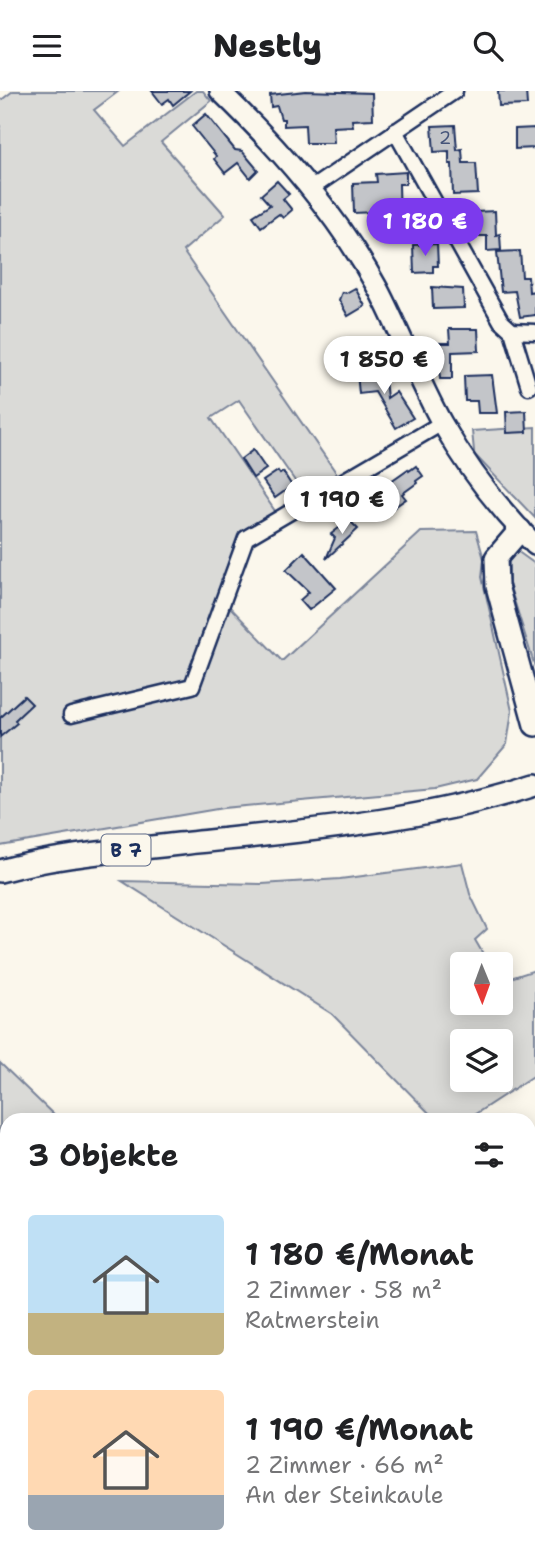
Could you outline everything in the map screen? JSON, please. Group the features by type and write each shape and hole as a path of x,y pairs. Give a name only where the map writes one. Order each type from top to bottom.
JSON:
{"main road":[{"path":"527,537 496,558 497,586 535,725"},
{"name":"B 7","path":"0,871 95,853 412,817 486,801 535,785"}],"street":[{"path":"312,188 455,91"},
{"path":"225,92 312,188 349,240 378,290 442,423 480,481 527,537"},
{"path":"395,131 501,321 512,331 529,387"},
{"path":"512,331 535,332"},
{"path":"71,715 192,685 246,538 442,423"}],"shaded area":[{"path":"13,91 119,91 94,110 125,146 196,91 203,91 211,101 161,142 225,215 183,251 337,474 304,494 239,400 211,418 275,511 241,534 216,600 228,605 282,661 421,532 476,531 484,559 482,577 512,711 507,744 477,779 435,789 223,808 0,846 0,101"},
{"path":"535,427 535,518 475,455 472,431"},
{"path":"517,551 535,564 535,667 509,584 509,561"},
{"path":"462,863 470,894 487,929 475,940 482,952 450,952 450,1015 513,1015 513,977 535,970 535,1075 513,1089 513,1029 450,1029 450,1092 509,1092 477,1113 429,1113 332,1014 122,881 262,884 340,879"},
{"path":"0,1063 52,1113 0,1113"}],"building":[{"path":"152,91 190,91 173,105 169,99 162,104"},
{"path":"306,91 372,93 373,119 352,120 353,126 333,127 334,143 306,143 305,125 284,126 284,119 281,119 277,106 271,107 270,95"},
{"path":"498,91 526,91 527,105 499,106"},
{"path":"206,114 235,150 242,151 258,170 250,178 238,163 225,173 214,159 216,156 192,126"},
{"path":"455,125 457,150 462,149 463,163 476,163 478,194 453,195 449,151 434,152 432,126"},
{"path":"535,128 535,148 515,149 515,129"},
{"path":"406,172 406,184 399,184 400,221 374,222 374,212 354,213 353,183 377,182 376,174"},
{"path":"277,181 289,194 283,199 292,210 283,218 279,214 261,227 253,216 270,205 261,195"},
{"path":"495,211 496,235 500,234 501,250 487,251 487,236 476,236 475,212"},
{"path":"437,244 438,266 433,266 433,272 414,273 413,245"},
{"path":"520,251 522,277 528,277 529,292 535,291 535,315 520,317 515,291 501,292 497,252"},
{"path":"432,287 463,289 464,308 433,309"},
{"path":"355,288 365,306 348,316 339,300 342,292 346,293"},
{"path":"449,329 478,329 479,351 452,352 452,379 440,379 439,367 433,367 431,343 450,343"},
{"path":"384,370 387,398 396,392 413,418 396,428 375,392 359,394 357,373"},
{"path":"492,375 497,413 478,413 477,401 465,401 464,376"},
{"path":"526,411 527,432 507,433 506,412"},
{"path":"253,450 266,469 253,478 241,459"},
{"path":"416,466 423,476 402,494 406,499 377,519 375,516 371,519 360,503"},
{"path":"278,471 280,474 283,472 292,486 275,498 263,481"},
{"path":"349,520 358,529 326,559 335,538 331,534"},
{"path":"304,552 336,588 309,610 300,600 309,592 286,570"},
{"path":"24,696 32,704 15,720 17,723 0,737 0,718"}]}
